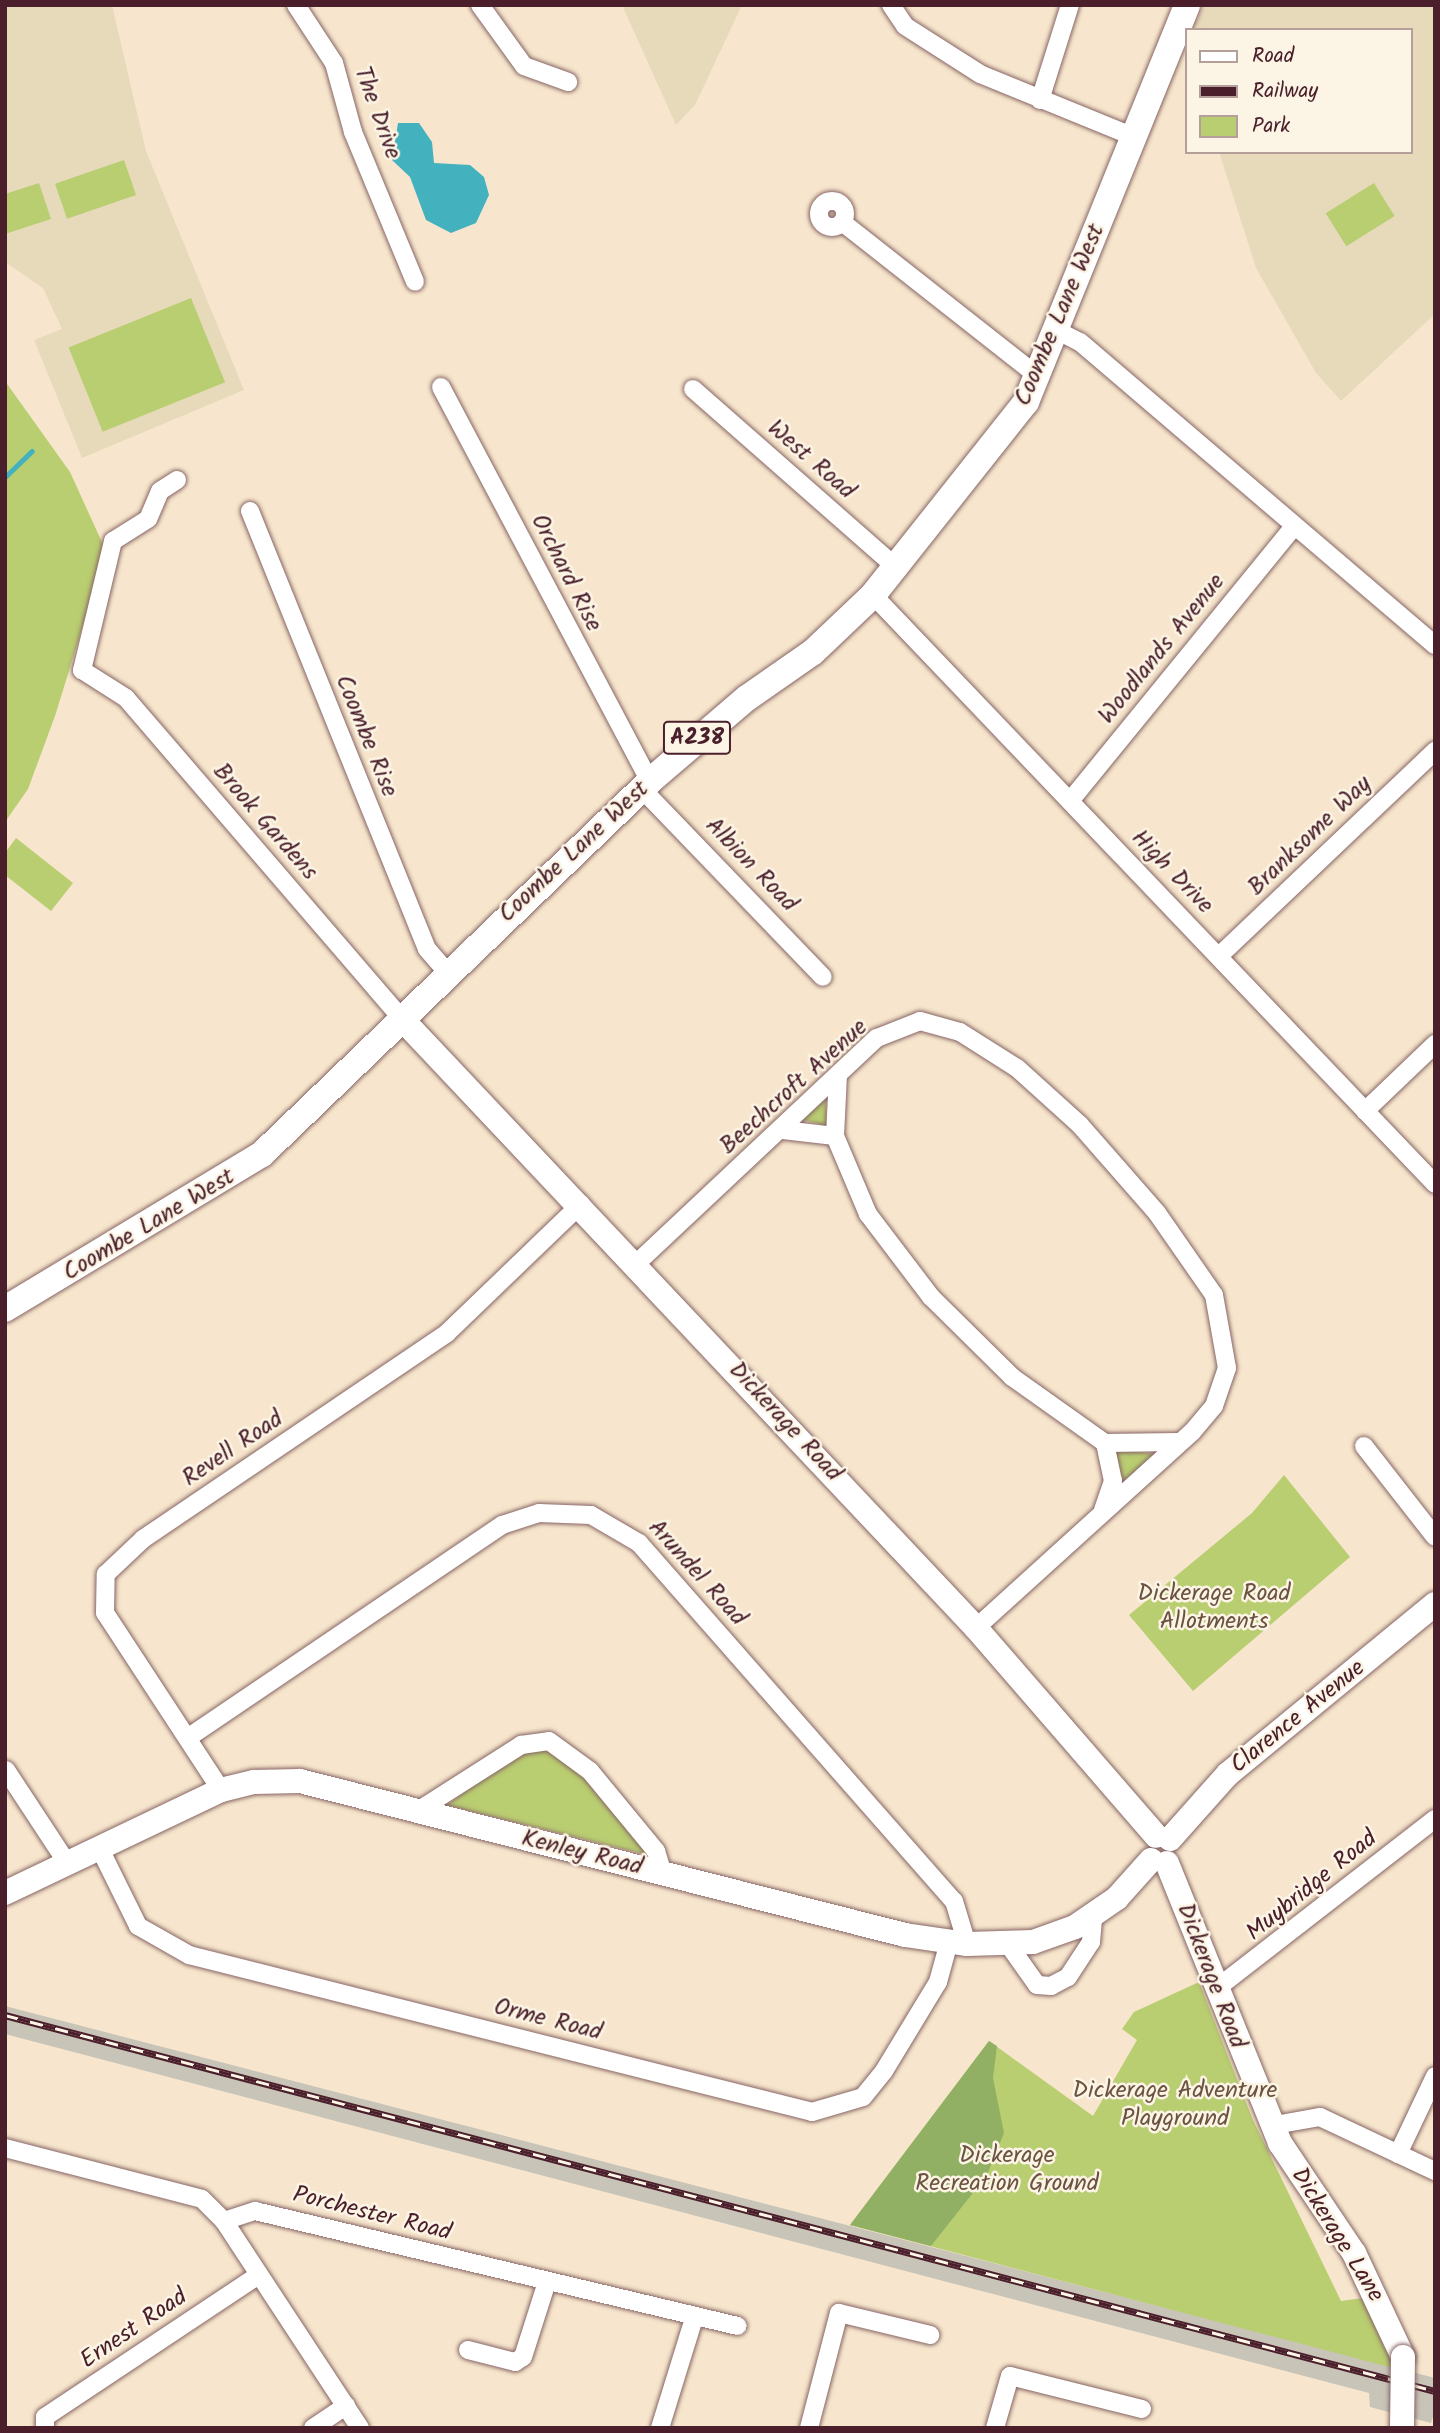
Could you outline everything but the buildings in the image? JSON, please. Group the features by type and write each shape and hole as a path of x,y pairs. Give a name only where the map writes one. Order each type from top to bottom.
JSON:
{"main road":[{"name":"Coombe Lane West","path":"5,1309 244,1167 646,784 739,704 813,653 873,595 1012,426 1038,376 1187,5"}],"street":[{"name":"The Drive","path":"296,5 334,63 353,132 415,282"},
{"path":"480,5 524,66 568,82"},
{"path":"891,5 905,26 949,55 1040,100 1134,137"},
{"path":"1040,100 1070,5"},
{"path":"842,222 1038,376"},
{"path":"1056,330 1080,342 1293,528 1435,645"},
{"name":"Orchard Rise","path":"441,387 646,784"},
{"name":"West Road","path":"693,389 897,568"},
{"name":"Brook Gardens","path":"177,481 153,499 148,519 113,541 82,670 126,698 401,1018"},
{"name":"Coombe Rise","path":"250,511 427,950 448,973"},
{"name":"Woodlands Avenue","path":"1070,802 1293,528"},
{"name":"High Drive","path":"873,595 1435,1184"},
{"name":"Branksome Way","path":"1219,956 1435,751"},
{"name":"Albion Road","path":"646,784 823,977"},
{"name":"Dickerage Road","path":"401,1018 637,1263 976,1628 1161,1850 1275,2125"},
{"name":"Beechcroft Avenue","path":"637,1263 783,1130 877,1038 920,1021 960,1032 1017,1068 1080,1125 1157,1213 1214,1295 1227,1368 1214,1406 1101,1516 976,1628"},
{"path":"1365,1111 1435,1044"},
{"path":"838,1075 835,1136 868,1214 931,1297 1012,1377 1105,1443 1179,1441"},
{"path":"783,1130 835,1136"},
{"name":"Revell Road","path":"221,1790 105,1613 103,1586 116,1559 447,1333 581,1204"},
{"path":"1101,1516 1113,1481 1105,1443"},
{"path":"1364,1447 1435,1537"},
{"name":"Arundel Road","path":"188,1737 502,1525 540,1513 592,1516 639,1543 945,1891 960,1914 958,1943"},
{"name":"Clarence Avenue","path":"1161,1850 1228,1774 1435,1604"},
{"path":"416,1812 521,1745 548,1741 590,1771 656,1851 663,1874"},
{"path":"6,1770 67,1863"},
{"name":"Kenley Road","path":"5,1893 221,1790 300,1781 663,1874 958,1943 1008,1944 1055,1936 1093,1917 1161,1850"},
{"name":"Muybridge Road","path":"1217,1988 1435,1819"},
{"name":"Orme Road","path":"100,1849 138,1926 189,1955 812,2112 863,2096 870,2088 938,1982 958,1943"},
{"path":"1008,1944 1037,1986 1051,1986 1068,1977 1091,1942 1093,1917"},
{"path":"1398,2154 1435,2076"},
{"path":"1275,2125 1320,2117 1435,2171"},
{"name":"Dickerage Lane","path":"1275,2125 1287,2156 1354,2253 1403,2357 1402,2428"},
{"path":"5,2148 202,2199 224,2221 360,2428"},
{"name":"Porchester Road","path":"224,2221 255,2211 694,2318 737,2326"},
{"name":"Ernest Road","path":"45,2428 45,2417 259,2275"},
{"path":"468,2350 515,2362 523,2357 547,2282"},
{"path":"809,2428 839,2312 930,2335"},
{"path":"660,2428 694,2318"},
{"path":"995,2428 1010,2376 1142,2409"},
{"path":"313,2428 346,2406"}],"shaded area":[{"path":"5,5 112,5 146,151 244,390 82,458 34,340 62,329 43,288 5,262"},
{"path":"622,5 742,5 695,105 676,125"},
{"path":"1204,5 1435,5 1435,314 1341,401 1316,373 1256,268 1220,154 1412,154 1412,28 1194,28"},
{"path":"5,2006 1435,2378 1435,2411 1431,2423 1370,2407 1369,2393 5,2034"}],"green space":[{"path":"124,160 136,195 67,219 55,184"},
{"path":"39,183 51,219 5,234 5,194"},
{"path":"1374,183 1395,216 1346,246 1326,213"},
{"path":"191,298 225,382 103,432 69,347"},
{"path":"5,381 70,472 106,551 55,716 28,789 5,822"},
{"path":"16,838 73,883 51,911 5,875 5,853"},
{"path":"825,1096 827,1126 800,1119"},
{"path":"1113,1449 1154,1454 1121,1485"},
{"name":"Dickerage Road Allotments","path":"1284,1475 1350,1557 1193,1691 1129,1615 1252,1513"},
{"path":"549,1746 569,1758 648,1855 447,1805 524,1748"},
{"name":"Dickerage Recreation Ground","path":"1199,1982 1253,2120 1341,2301 1363,2298 1390,2348 1393,2368 850,2225 989,2041 1093,2116 1137,2040 1122,2029 1134,2012"},
{"path":"989,2041 997,2046 993,2078 1004,2133 987,2175 931,2246 850,2225"}],"water":[{"path":"398,123 419,123 432,142 434,163 470,165 484,177 489,195 476,223 451,233 426,220 410,177 392,160"}],"waterway":[{"path":"5,477 32,451"}],"railway":[{"path":"5,2015 1435,2391"}],"park label":[{"name":"Dickerage Adventure Playground","path":"1175,2105"}]}
